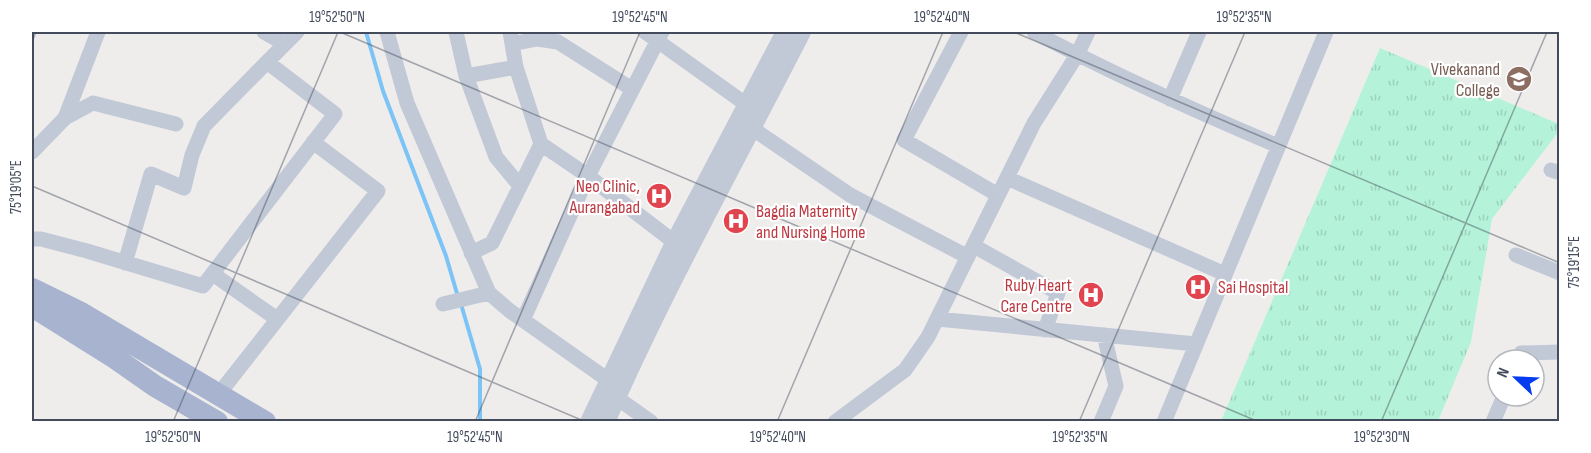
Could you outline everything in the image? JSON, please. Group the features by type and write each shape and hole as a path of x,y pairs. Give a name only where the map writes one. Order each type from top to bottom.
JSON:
{"main road":[{"path":"32,290 81,313 266,422"},
{"path":"32,306 154,386 217,422"}],"street":[{"path":"65,118 98,32"},
{"path":"264,32 285,44"},
{"path":"124,263 151,174 184,188 192,154 204,126 297,32"},
{"path":"387,32 407,103 489,293 616,389 651,422"},
{"path":"456,32 466,76 495,157 520,186"},
{"path":"606,422 616,389 681,247 747,105 785,32"},
{"path":"681,247 753,129 802,32"},
{"path":"961,32 904,140 999,195"},
{"path":"1034,32 1170,99 1278,146"},
{"path":"834,422 905,370 928,337 1034,123 1077,55 1088,32"},
{"path":"1170,99 1199,32"},
{"path":"1164,422 1326,32"},
{"path":"523,320 588,176 632,88 654,34 747,105"},
{"path":"632,88 558,42 511,38 516,67 542,144 681,247"},
{"path":"32,239 41,239 203,286 335,114 267,62"},
{"path":"466,76 516,67"},
{"path":"32,152 65,118 93,103 176,124"},
{"path":"753,129 850,195 1058,293 1046,330"},
{"path":"218,395 378,191 313,142"},
{"path":"471,253 492,243 542,144"},
{"path":"1007,178 1225,274"},
{"path":"1516,255 1560,273"},
{"path":"213,274 277,319"},
{"path":"443,304 489,293"},
{"path":"937,320 1196,344"},
{"path":"1101,422 1116,386 1104,335"},
{"path":"590,422 616,389"}],"green space":[{"path":"1380,48 1559,124 1559,131 1492,219 1471,342 1438,421 1221,421"}],"waterway":[{"path":"366,32 383,91 446,256 458,297"},
{"path":"461,304 480,369 480,422"}],"place":[{"name":"Vivekanand College","path":"1519,79"},
{"name":"Neo Clinic, Aurangabad","path":"659,196"},
{"name":"Bagdia Maternity and Nursing Home","path":"736,221"},
{"name":"Sai Hospital","path":"1198,287"},
{"name":"Ruby Heart Care Centre","path":"1091,295"}]}
